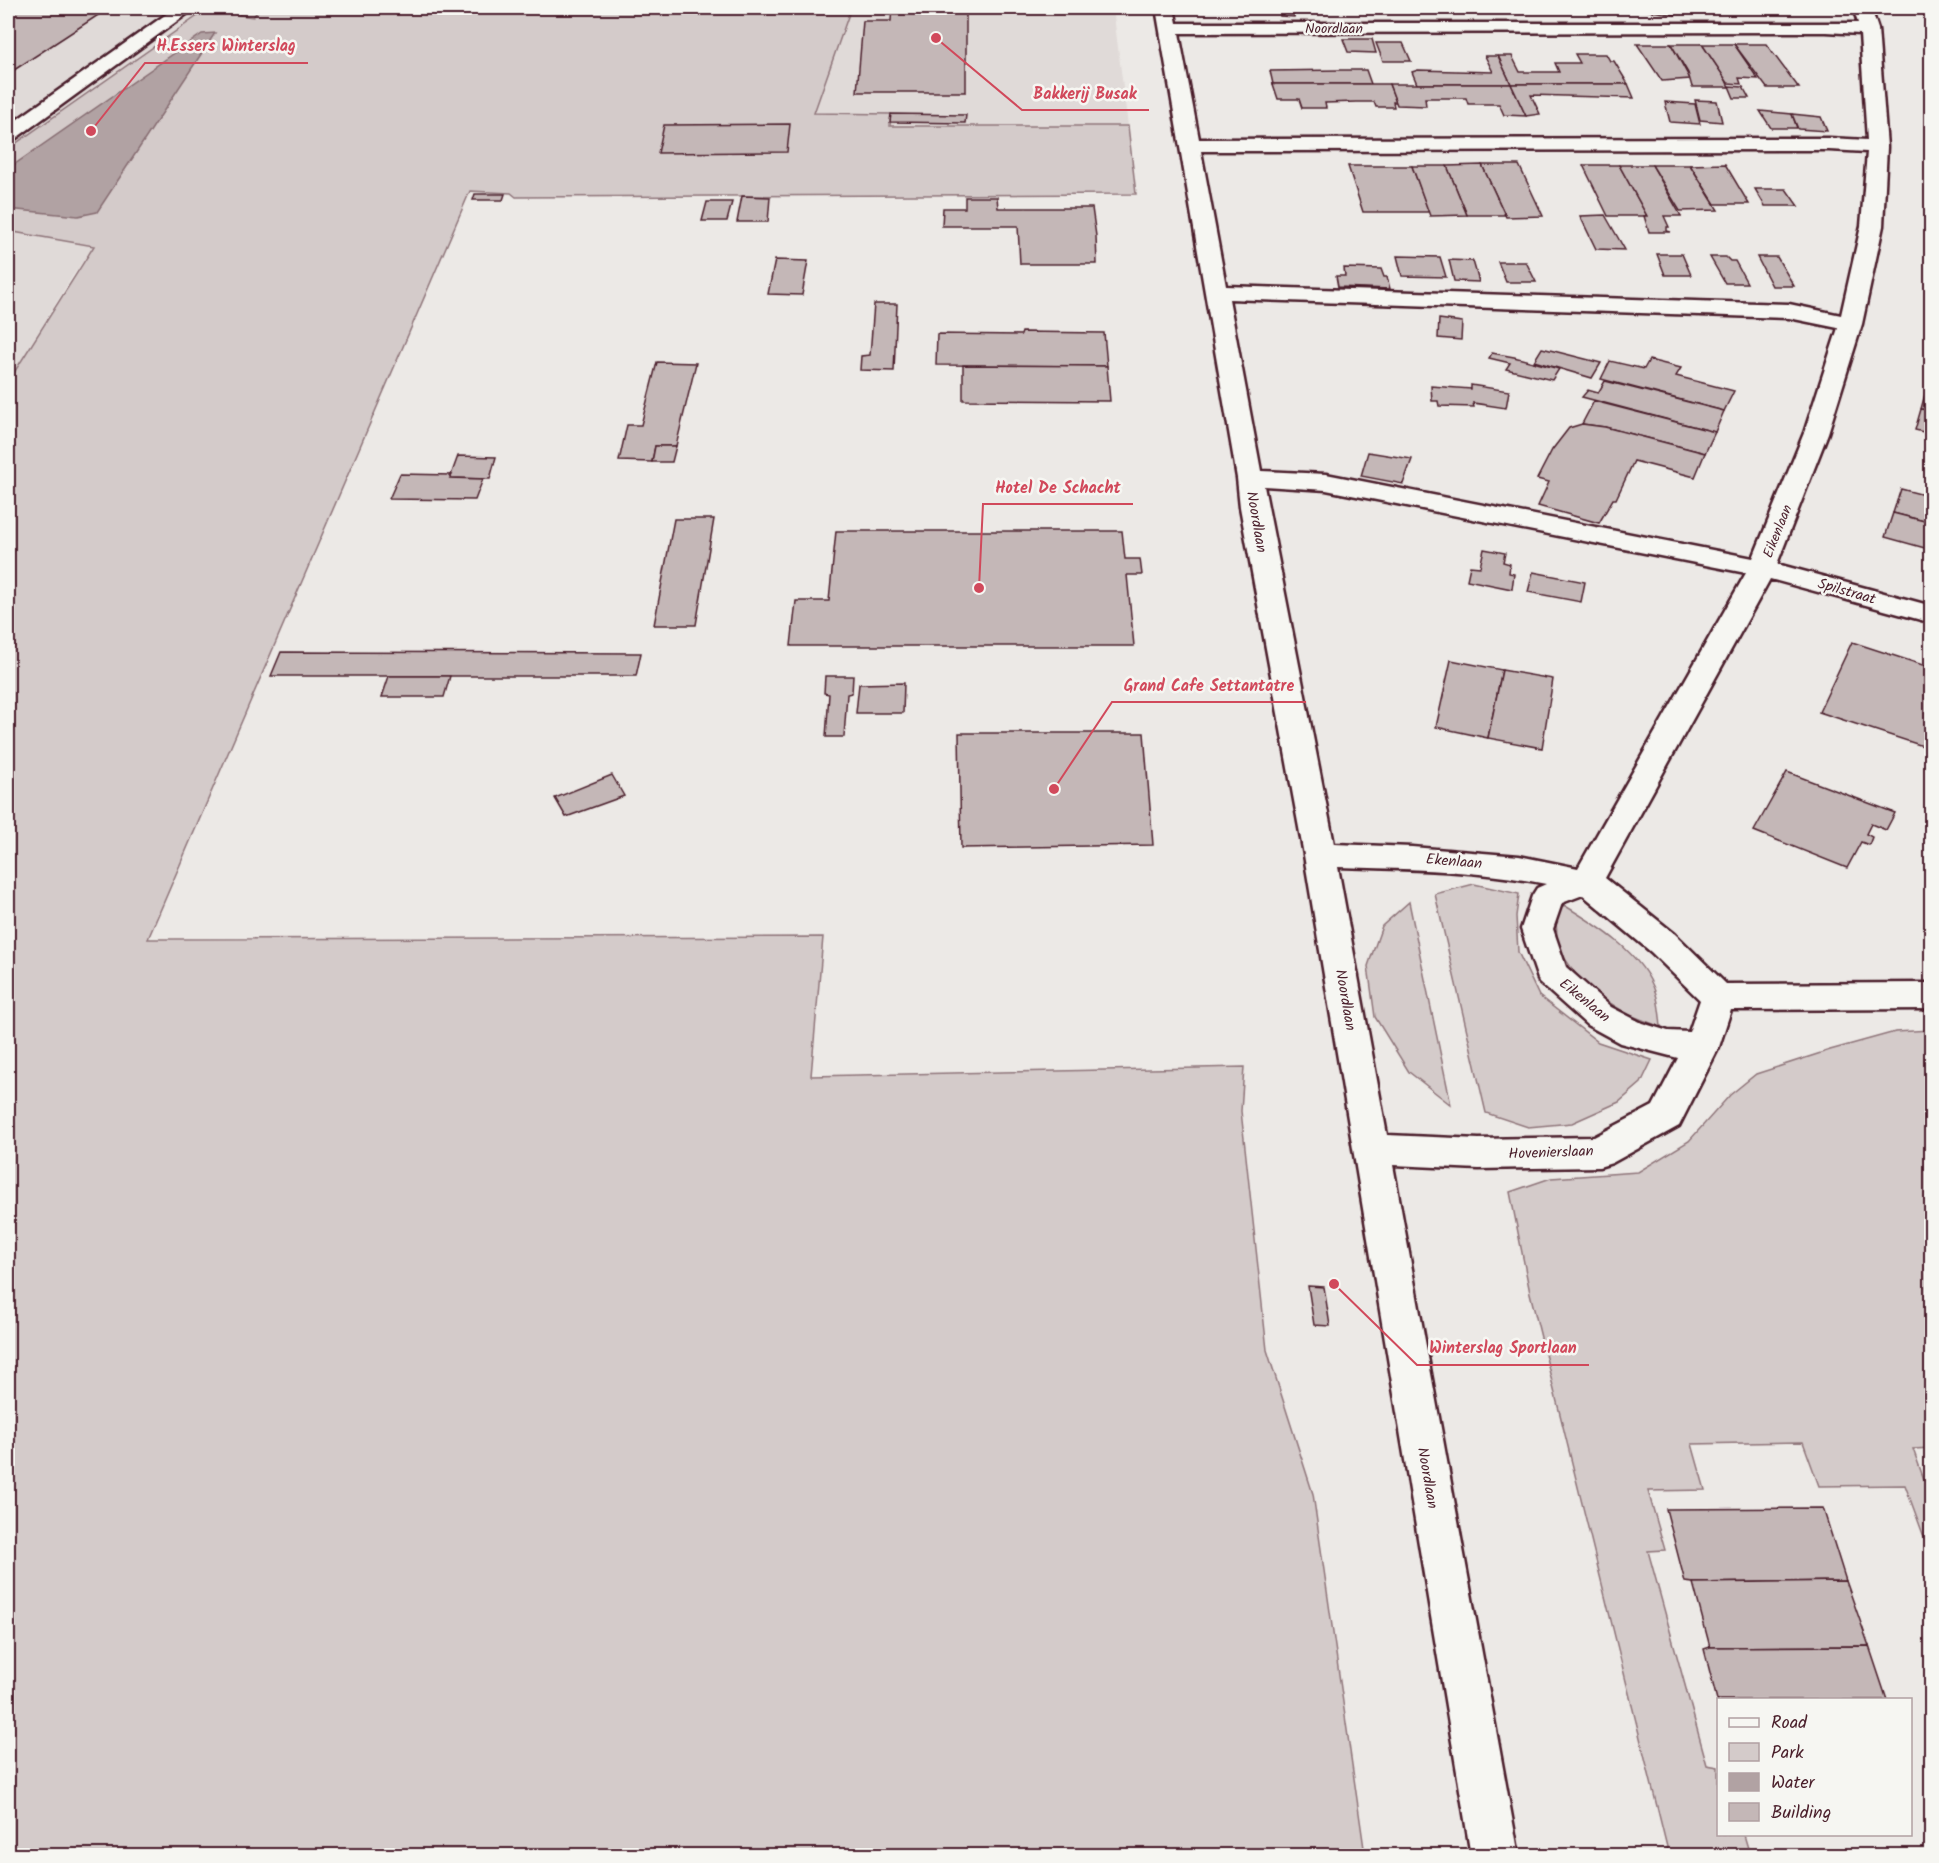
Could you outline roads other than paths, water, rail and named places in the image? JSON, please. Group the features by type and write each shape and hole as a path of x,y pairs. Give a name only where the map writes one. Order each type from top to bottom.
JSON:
{"street":[{"path":"8,135 186,8"},
{"name":"Noordlaan","path":"1494,1856 1320,855 1253,507 1250,478 1167,18 1607,27"},
{"name":"Eikenlaan","path":"1607,27 1826,27 1865,18 1876,147 1872,226 1851,324 1816,433 1762,568 1587,881 1548,896 1537,929 1551,973 1599,1016 1632,1034 1668,1044 1702,1047"},
{"path":"1191,145 1828,144 1876,147"},
{"path":"1217,292 1789,311 1851,324"},
{"name":"Spilstraat","path":"1250,478 1326,482 1762,568 1932,615"},
{"name":"Ekenlaan","path":"1320,855 1412,858 1519,867 1587,881"},
{"path":"1587,881 1663,943 1718,997 1932,996"},
{"name":"Hovenierslaan","path":"1372,1149 1479,1154 1599,1152 1666,1116 1702,1047 1718,997"}],"water":[{"path":"215,33 97,212 78,216 8,209 8,169 202,34"}],"place":[{"name":"Bakkerij Busak","path":"936,38"},
{"name":"H.Essers Winterslag","path":"91,131"},
{"name":"Hotel De Schacht","path":"979,588"},
{"name":"Grand Cafe Settantatre","path":"1054,789"},
{"name":"Winterslag Sportlaan","path":"1334,1284"}]}
